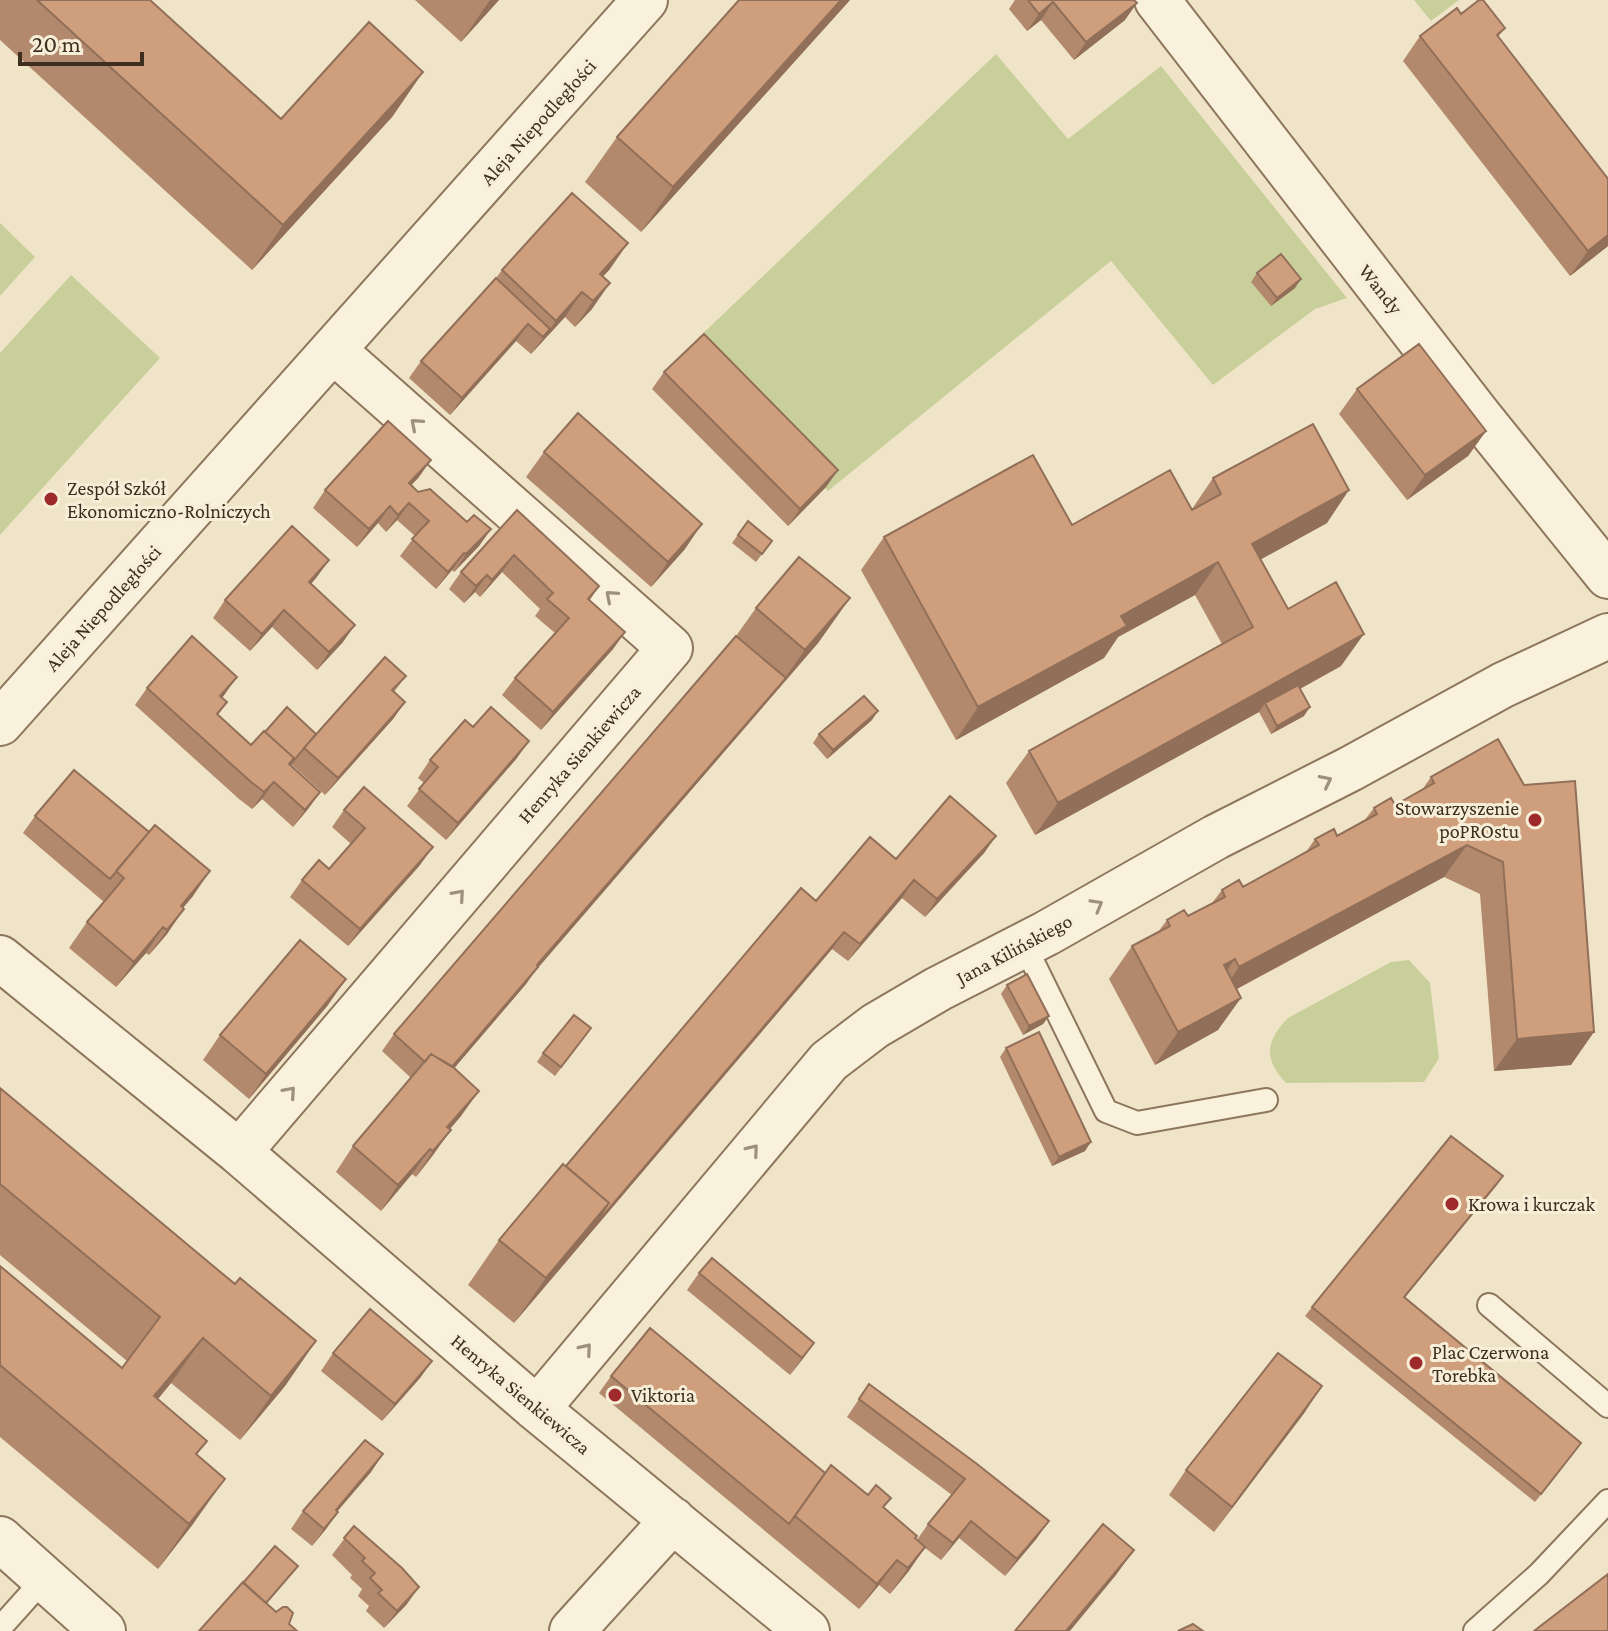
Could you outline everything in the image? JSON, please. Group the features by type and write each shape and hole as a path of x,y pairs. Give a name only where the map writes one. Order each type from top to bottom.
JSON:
{"street":[{"name":"Aleja Niepodległości","path":"0,723 645,0"},
{"name":"Wandy","path":"1157,0 1469,403 1608,576"},
{"name":"Henryka Sienkiewicza","path":"239,1152 670,648 334,351"},
{"name":"Jana Kilińskiego","path":"537,1409 829,1061 875,1026 1216,837 1350,769 1503,685 1608,636"},
{"name":"Henryka Sienkiewicza","path":"0,958 239,1152 537,1409 807,1631"},
{"path":"572,1631 673,1520"},
{"path":"0,1539 103,1631"}],"lane":[{"path":"1024,944 1106,1111 1137,1123 1266,1100"},
{"path":"1489,1305 1608,1406"},
{"path":"1475,1631 1539,1574 1608,1501"},
{"path":"0,1628 44,1579"}],"green space":[{"path":"1414,0 1459,0 1431,21"},
{"path":"996,54 1068,139 1161,66 1347,298 1315,309 1213,385 1111,261 828,491 697,339"},
{"path":"0,223 35,257 0,296"},
{"path":"71,275 160,358 0,535 0,353"},
{"path":"1409,960 1430,983 1439,1058 1424,1082 1286,1083 1274,1066 1270,1050 1275,1034 1288,1018 1391,962"}],"building":[{"path":"37,0 150,0 281,119 369,22 423,72 283,225"},
{"path":"739,0 841,0 673,187 617,137"},
{"path":"1028,0 1134,0 1137,3 1086,42 1053,2 1039,14"},
{"path":"1483,0 1505,28 1497,35 1608,179 1608,235 1588,251 1420,36 1457,8 1461,14"},
{"path":"572,193 628,243 600,274 610,283 593,301 582,292 556,321 502,270"},
{"path":"1281,254 1301,279 1277,298 1257,273"},
{"path":"496,278 550,329 543,337 528,324 462,398 421,361"},
{"path":"704,334 838,470 800,509 664,372"},
{"path":"1419,344 1486,431 1425,475 1357,389"},
{"path":"578,413 702,524 668,562 544,452"},
{"path":"388,421 431,460 409,483 418,492 430,489 467,522 474,515 491,529 448,572 412,539 429,521 409,503 398,515 390,506 369,529 325,490"},
{"path":"1313,424 1349,490 1252,544 1288,609 1336,582 1364,634 1058,803 1029,751 1253,627 1218,562 1121,616 1127,626 978,707 884,537 1033,455 1072,525 1170,470 1192,510 1221,494 1213,478"},
{"path":"517,510 599,586 588,599 625,632 553,712 515,678 569,618 547,599 553,593 514,555 492,580 487,575 476,586 461,572"},
{"path":"748,521 772,541 762,554 738,535"},
{"path":"292,526 329,560 309,582 355,625 329,652 284,610 262,634 225,600"},
{"path":"799,557 850,598 805,650 756,608"},
{"path":"192,636 237,677 220,696 227,702 217,714 251,745 264,731 294,758 289,764 320,792 305,810 274,782 264,792 251,782 147,688"},
{"path":"736,636 786,678 452,1067 431,1054 425,1062 394,1034"},
{"path":"385,657 406,676 392,690 405,702 338,778 304,748"},
{"path":"1298,685 1310,707 1277,726 1265,703"},
{"path":"864,696 878,711 833,750 819,734"},
{"path":"287,707 316,734 290,765 294,758 265,732"},
{"path":"491,707 529,741 458,823 419,789 438,767 430,760 465,720 473,727"},
{"path":"1498,739 1524,785 1575,781 1594,1032 1517,1039 1503,862 1467,845 1239,967 1235,959 1224,965 1241,998 1178,1032 1132,946 1170,926 1167,920 1184,910 1188,916 1225,897 1222,890 1239,880 1243,887 1319,845 1315,839 1334,829 1337,836 1377,814 1374,808 1391,798 1395,805 1434,783 1431,777"},
{"path":"74,770 149,832 110,879 35,816"},
{"path":"364,787 433,847 360,929 302,880 319,860 329,869 365,828 344,810"},
{"path":"950,796 996,836 937,899 914,880 860,944 844,932 590,1231 609,1203 566,1166 801,888 816,901 870,837 896,859"},
{"path":"155,825 210,871 181,906 184,909 167,930 163,927 134,962 87,922 124,878 116,871"},
{"path":"300,940 346,979 266,1074 220,1035"},
{"path":"1027,974 1049,1016 1029,1026 1007,985"},
{"path":"574,1015 591,1028 561,1067 543,1053"},
{"path":"1039,1032 1091,1142 1059,1157 1006,1048"},
{"path":"431,1054 452,1066 479,1091 447,1127 451,1130 433,1151 430,1149 398,1185 353,1146"},
{"path":"0,1088 235,1284 240,1278 316,1341 271,1396 203,1338 154,1396 207,1441 196,1454 225,1479 189,1524 0,1365 0,1266 122,1368 160,1317 0,1184"},
{"name":"Plac Czerwona Torebka","path":"1451,1136 1503,1176 1404,1297 1581,1443 1541,1494 1312,1307"},
{"path":"563,1164 609,1203 546,1278 499,1240"},
{"path":"712,1258 814,1343 802,1358 699,1273"},
{"path":"370,1309 432,1361 395,1404 333,1353"},
{"path":"650,1328 825,1473 789,1524 611,1376"},
{"path":"1278,1353 1322,1386 1232,1507 1186,1470"},
{"path":"869,1384 1049,1521 1017,1559 971,1521 953,1543 928,1524 965,1479 859,1399"},
{"path":"365,1440 383,1454 324,1529 303,1511"},
{"path":"831,1465 868,1495 876,1485 891,1498 883,1507 917,1536 915,1538 925,1547 908,1568 897,1560 877,1584 795,1516"},
{"path":"1103,1524 1134,1550 1066,1631 1015,1631"},
{"path":"354,1526 419,1587 397,1611 378,1593 382,1590 370,1578 375,1573 362,1561 365,1558 344,1538"},
{"path":"275,1546 298,1566 266,1603 243,1583"},
{"path":"1608,1574 1608,1631 1534,1631"},
{"path":"243,1582 276,1612 287,1607 293,1613 289,1624 297,1631 199,1631"},
{"path":"1193,1624 1203,1631 1178,1631"}],"place":[{"name":"Zespół Szkół Ekonomiczno-Rolniczych","path":"51,499"},
{"name":"Stowarzyszenie poPROstu","path":"1535,820"},
{"name":"Krowa i kurczak","path":"1452,1204"},
{"name":"Plac Czerwona Torebka","path":"1416,1363"},
{"name":"Viktoria","path":"615,1395"}]}
